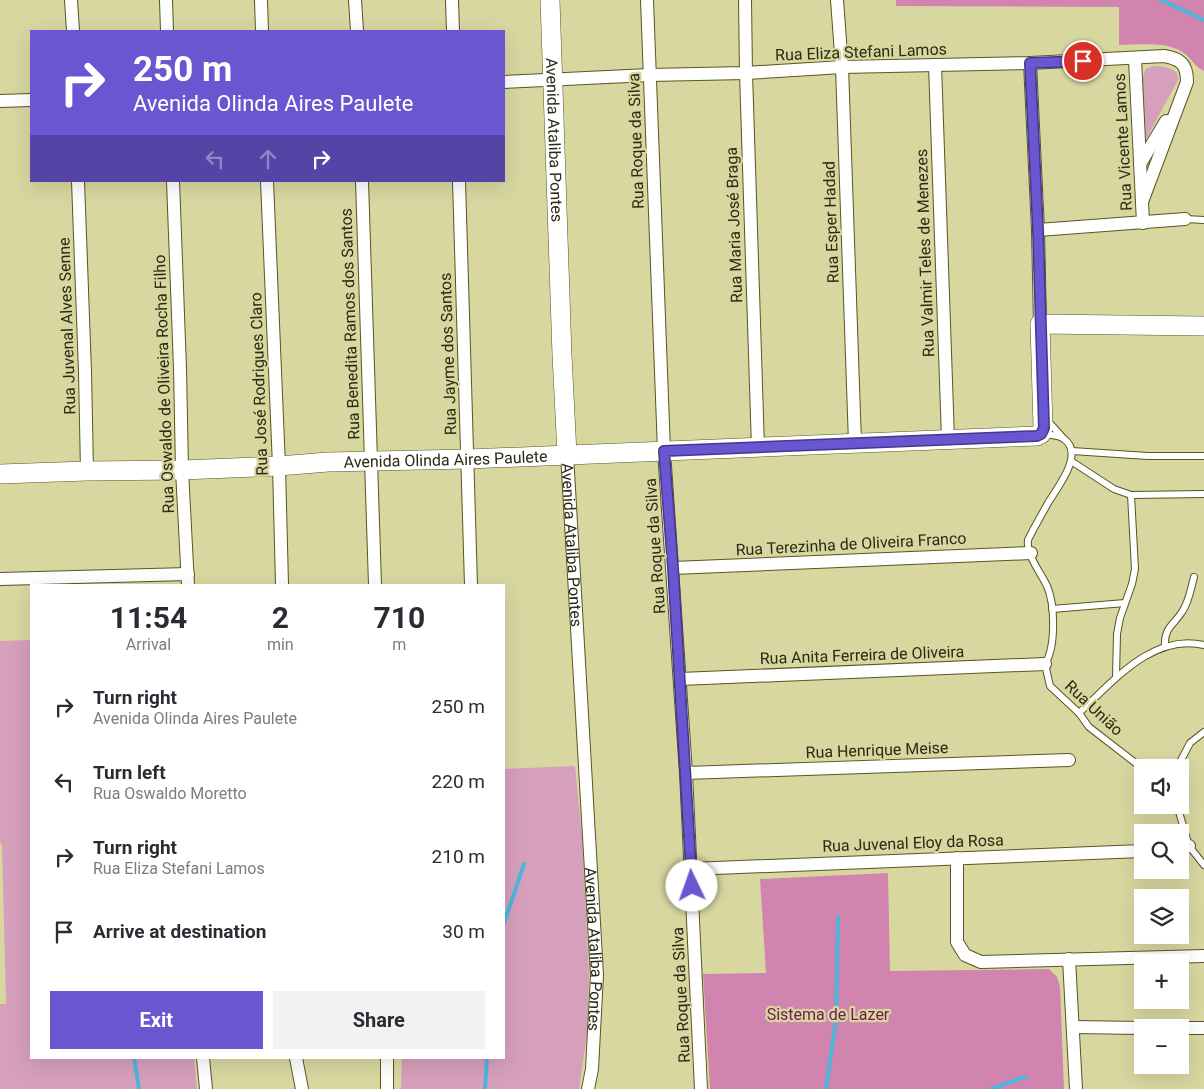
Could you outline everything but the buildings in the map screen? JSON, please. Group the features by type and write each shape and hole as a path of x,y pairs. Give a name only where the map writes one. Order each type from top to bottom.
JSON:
{"street":[{"path":"71,0 72,30"},
{"path":"166,0 167,30"},
{"path":"261,0 262,30"},
{"path":"356,0 357,30"},
{"path":"452,0 453,30"},
{"name":"Avenida Ataliba Pontes","path":"550,0 562,355 597,975 592,1069 588,1089"},
{"name":"Rua Roque da Silva","path":"647,0 664,451 686,773 702,1089"},
{"name":"Rua Maria José Braga","path":"745,0 758,448"},
{"name":"Rua Esper Hadad","path":"837,0 842,67 855,443"},
{"name":"Rua Eliza Stefani Lamos","path":"505,82 649,75 746,74 842,67 1030,63 1164,56 1175,58 1183,63 1187,72 1187,82 1142,202"},
{"name":"Rua Vicente Lamos","path":"1135,59 1143,223"},
{"path":"1030,63 1038,230 1042,425"},
{"name":"Rua Valmir Teles de Menezes","path":"935,65 948,439"},
{"name":"Rua Eliza Stefani Lamos","path":"1140,164 1181,96"},
{"path":"0,101 30,100"},
{"name":"Rua Juvenal Alves Senne","path":"78,182 87,470"},
{"name":"Rua Oswaldo de Oliveira Rocha Filho","path":"173,182 182,470 188,579"},
{"name":"Rua José Rodrigues Claro","path":"267,182 282,584"},
{"name":"Rua Benedita Ramos dos Santos","path":"362,182 375,584"},
{"name":"Rua Jayme dos Santos","path":"459,182 471,584"},
{"path":"1038,230 1184,220"},
{"path":"1040,324 1204,326"},
{"name":"Avenida Olinda Aires Paulete","path":"0,474 87,470 182,470 371,460 468,459 1037,436 1042,425"},
{"name":"Rua Terezinha de Oliveira Franco","path":"673,568 1031,553"},
{"path":"0,579 188,579"},
{"name":"Rua Anita Ferreira de Oliveira","path":"680,679 1045,664"},
{"name":"Rua Henrique Meise","path":"686,773 1069,760"},
{"name":"Rua Juvenal Eloy da Rosa","path":"691,869 1134,851"},
{"path":"957,858 957,942 965,955 981,962 1204,956"},
{"path":"1069,959 1076,1089"},
{"path":"1073,1027 1134,1028"},
{"path":"1189,1028 1204,1028"},
{"path":"203,1059 206,1089"},
{"path":"296,1059 302,1089"},
{"path":"387,1059 388,1089"}],"lane":[{"path":"1184,220 1204,220"},
{"path":"1042,425 1063,438"},
{"path":"1042,425 1063,438 1069,444 1072,451 1148,456 1204,456"},
{"name":"Rua União","path":"1072,451 1068,469 1028,540 1034,564 1047,586 1052,609 1050,656 1045,664 1050,686 1079,713 1089,727 1134,762"},
{"path":"1071,461 1114,489 1131,496 1204,494"},
{"path":"1116,677 1117,634 1135,569 1131,496"},
{"path":"1165,647 1165,637 1168,629 1183,610 1194,577"},
{"path":"1052,609 1125,603"},
{"path":"1079,713 1116,677 1153,652 1184,643 1203,643"},
{"path":"1182,759 1190,743 1204,732"},
{"path":"1189,851 1204,865"}],"shaded area":[{"path":"1153,66 1172,69 1177,73 1178,80 1145,141 1143,140 1142,79 1146,69"},
{"path":"30,640 30,1059 194,1059 197,1089 0,1089 0,1004 6,1004 2,844 0,843 0,641"},
{"path":"575,766 582,836 589,975 587,1035 579,1089 401,1089 402,1059 505,1059 505,769"}],"green space":[{"path":"896,0 1204,0 1204,19 1195,16 1204,20 1204,71 1177,49 1153,44 1119,45 1119,7 896,6"},
{"name":"Sistema de Lazer","path":"888,873 890,971 1049,969 1057,977 1060,987 1064,1089 710,1089 703,974 766,973 760,879"}],"waterway":[{"path":"1161,0 1204,20"},
{"path":"505,920 524,864"},
{"path":"826,1089 836,1020 838,917"},
{"path":"134,1059 139,1089"},
{"path":"485,1089 487,1059"},
{"path":"991,1089 1025,1077"}],"route":[{"path":"692,886 664,451 1037,436 1041,434 1044,428 1038,230 1030,63 1083,61"}]}
